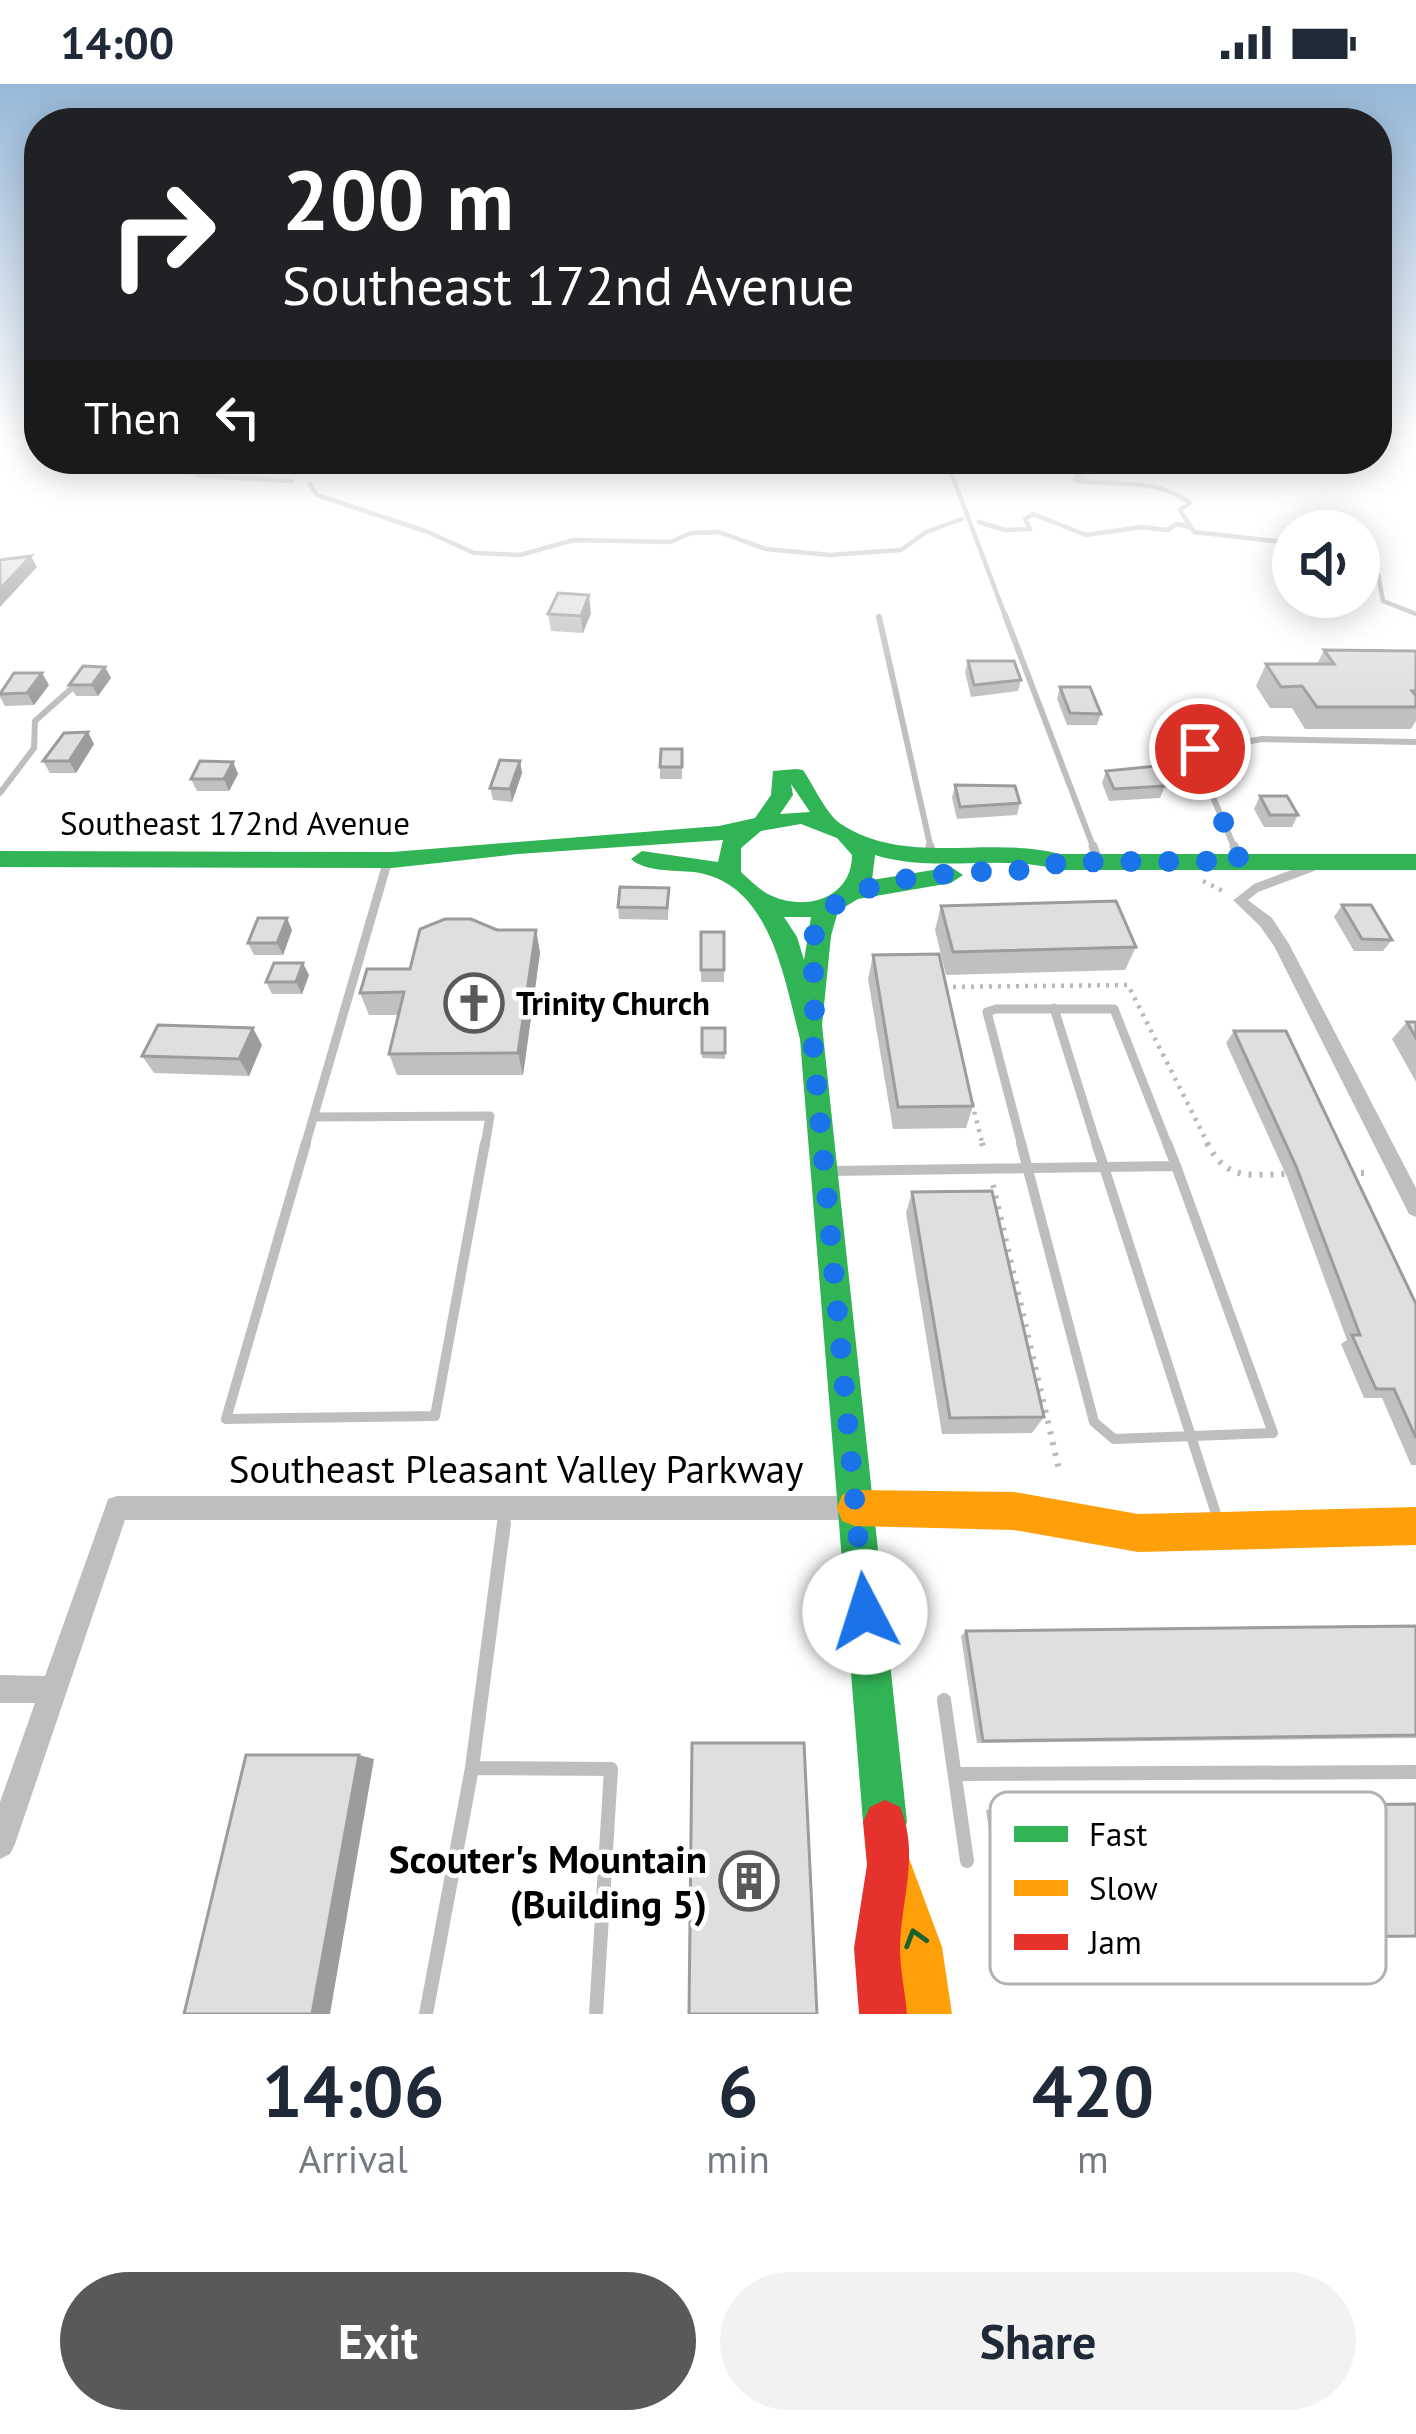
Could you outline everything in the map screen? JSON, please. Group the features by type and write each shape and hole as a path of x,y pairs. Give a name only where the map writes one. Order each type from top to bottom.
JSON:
{"main road":[{"path":"729,874 727,855 782,795 779,776 796,775 828,823"},
{"name":"Southeast 172nd Avenue","path":"0,859 470,856 488,849 678,841 789,817 828,823 858,842 903,856 1038,856 1060,862 1416,862"},
{"path":"857,891 868,867 858,842"},
{"name":"Southeast 172nd Avenue","path":"470,856 486,862 673,860 729,874 741,891 762,903"},
{"name":"Southeast 172nd Avenue","path":"827,908 857,891 914,878 1043,869 1060,862"},
{"path":"762,903 801,911 827,908"},
{"path":"762,903 785,937 799,1001 811,1023 889,1865 877,1948 883,2014"},
{"path":"811,1023 819,1001 813,937 827,908"},
{"name":"Southeast Pleasant Valley Parkway","path":"855,1508 1014,1511 1138,1532 1416,1526"},
{"path":"889,1865 919,1946 928,2014"}],"street":[{"path":"1241,900 1266,922 1281,944 1416,1208"},
{"name":"Southeast Pleasant Valley Parkway","path":"54,1690 117,1508 855,1508"},
{"path":"0,1689 54,1690 0,1844"}],"lane":[{"path":"972,527 1099,862"},
{"path":"879,617 933,858"},
{"path":"0,793 34,748 35,721 72,688"},
{"path":"1240,861 1199,764 1200,749 1262,739 1416,742"},
{"path":"314,1117 490,1116 435,1416 226,1419 388,860"},
{"path":"1241,900 1256,888 1329,861"},
{"path":"1106,1006 1119,1015 1273,1433 1114,1439 1094,1422 987,1012 1054,1008 1106,1006"},
{"path":"1054,1008 1222,1531"},
{"path":"827,1172 1176,1166"},
{"path":"426,2014 472,1768 506,1508"},
{"path":"944,1700 967,1861"},
{"path":"472,1768 611,1768 596,2014"},
{"path":"955,1774 1416,1772"}],"path":[{"path":"1190,861 1199,879 1241,900"}],"building":[{"path":"31,556 0,589 0,560"},
{"path":"558,593 589,595 581,616 548,614"},
{"path":"1324,650 1416,651 1416,691 1412,691 1416,707 1317,707 1302,686 1281,687 1266,664 1334,664"},
{"path":"968,661 1014,661 1021,680 974,685"},
{"path":"83,666 105,667 92,685 69,685"},
{"path":"14,673 42,673 27,693 0,694"},
{"path":"1060,687 1090,687 1101,714 1070,713"},
{"path":"88,732 69,761 43,761 64,733"},
{"path":"661,749 682,749 682,767 660,767"},
{"path":"500,760 520,761 510,789 490,788"},
{"path":"200,761 233,762 224,779 191,779"},
{"path":"1156,766 1165,786 1114,789 1106,771"},
{"path":"955,785 1015,786 1020,803 960,807"},
{"path":"1260,796 1287,796 1298,815 1270,815"},
{"path":"620,887 669,888 667,908 618,907"},
{"path":"1116,901 1136,947 953,952 941,906"},
{"path":"1342,905 1371,905 1392,940 1362,939"},
{"path":"258,918 287,918 277,943 248,943"},
{"name":"Trinity Church","path":"445,919 471,919 497,930 536,930 518,1053 389,1054 404,992 360,993 367,969 410,969 420,929"},
{"path":"701,932 724,932 724,970 701,970"},
{"path":"939,954 973,1106 898,1107 873,955"},
{"path":"274,963 303,963 296,982 266,982"},
{"path":"158,1025 253,1028 239,1059 142,1056"},
{"path":"702,1028 725,1028 725,1053 702,1053"},
{"path":"1234,1031 1286,1031 1416,1304 1416,1438 1394,1389 1376,1389 1352,1335 1360,1335 1296,1166"},
{"path":"992,1191 1044,1417 950,1418 912,1192"},
{"path":"1416,1626 1416,1735 983,1741 966,1631"},
{"name":"Scouter's Mountain (Building 5)","path":"692,1743 804,1743 817,2014 689,2014"},
{"path":"246,1755 359,1755 312,2014 184,2014"},
{"path":"1386,1804 1416,1804 1416,1936 1386,1936"}],"waterway":[{"path":"413,527 474,553 520,555 574,540 670,542 691,533 719,532 766,549 830,555 901,550 940,527"},
{"path":"995,527 1029,527"},
{"path":"1066,527 1086,535 1141,527"},
{"path":"1142,527 1172,527"},
{"path":"1191,527 1194,532 1272,541"},
{"path":"1380,585 1383,601 1416,614"}],"traffic: fast":[{"path":"764,821 782,795 780,776 796,775 828,823"},
{"path":"803,817 845,833 864,854 864,875 849,895 824,908 793,911 760,901 729,874 730,846 754,825 803,817"},
{"path":"0,859 392,860 745,830"},
{"path":"858,842 903,856 1038,856 1060,862 1416,862"},
{"path":"642,859 705,866 729,874"},
{"path":"857,891 951,875"},
{"path":"762,903 785,937 813,1039 885,1822"},
{"path":"810,1023 818,936 827,907"}],"traffic: slow":[{"path":"855,1508 1014,1511 1138,1533 1416,1526"},
{"path":"891,1869 919,1947 928,2014"}],"traffic: jam":[{"path":"883,2014 877,1948 889,1865 885,1822"}],"place":[{"name":"Trinity Church","path":"474,1003"},
{"name":"Scouter's Mountain (Building 5)","path":"749,1881"}],"route":[{"path":"865,1612 811,1023 819,1001 812,952 819,920 827,908 857,891 914,878 1043,869 1060,862 1240,861 1199,764 1200,749"}]}
